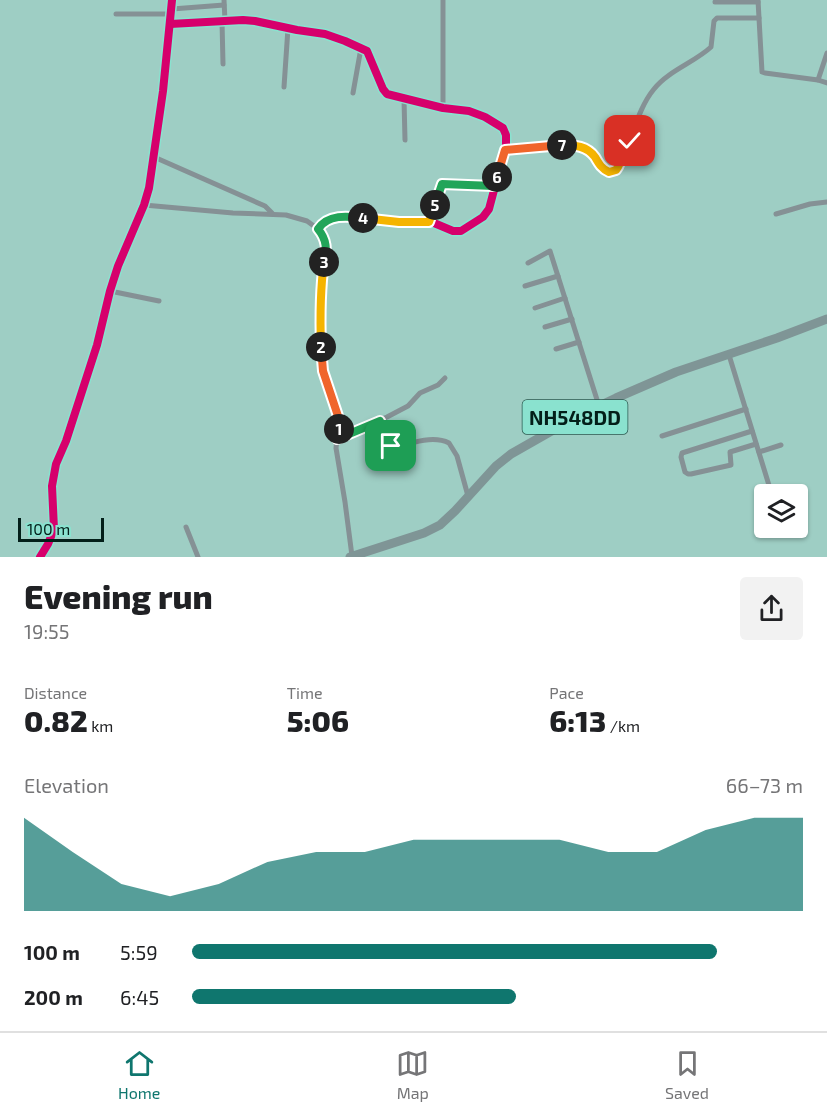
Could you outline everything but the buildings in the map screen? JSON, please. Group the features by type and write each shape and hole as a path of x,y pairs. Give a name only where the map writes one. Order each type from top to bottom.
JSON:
{"highway":[{"name":"NH548DD","path":"351,557 432,530 448,518 495,466 511,454 576,417 676,372 827,319"}],"street":[{"path":"40,557 54,529 53,476 97,345 118,266 149,188 163,91 172,0"},
{"path":"443,0 444,108"},
{"path":"715,2 758,1 762,72 827,83"},
{"path":"116,14 172,11 224,3 223,64"},
{"path":"505,150 575,146 589,151 606,172 616,170 652,92 658,84 711,46 714,21 717,18 759,18"},
{"path":"170,24 250,20 326,34 361,48 368,54 385,92 389,95 444,108 475,112 504,128 505,150 487,213 465,230 457,232 429,222 341,217 326,220 318,229"},
{"path":"284,87 288,28"},
{"path":"353,93 361,48"},
{"path":"818,80 825,65 827,53"},
{"path":"404,99 405,140"},
{"path":"154,157 265,206 272,213"},
{"path":"429,222 442,184 494,186"},
{"path":"776,214 810,204 827,202"},
{"path":"144,205 294,216 318,229 326,240 320,316 322,364 339,419 336,448 351,557"},
{"path":"528,263 550,250 599,406"},
{"path":"525,286 558,276"},
{"path":"110,291 159,301"},
{"path":"535,308 565,298"},
{"path":"545,327 572,319"},
{"path":"556,349 579,342"},
{"path":"729,355 769,484"},
{"path":"337,439 380,421 408,405 420,393 436,387 445,378"},
{"path":"662,436 746,409"},
{"path":"380,421 391,446 395,448 421,441 439,440 449,443 457,456 468,496"},
{"path":"752,431 682,453 685,472 691,474 731,465 730,452 756,444"},
{"path":"759,452 781,445"},
{"path":"186,527 198,557"}],"cycle path":[{"path":"40,557 54,529 52,486 56,464 66,441 97,345 118,266 149,188 163,91 172,0"},
{"path":"170,24 243,20 325,34 367,51 387,94 443,108 469,111 503,128 506,145 489,209 483,217 461,231 453,231 434,223 346,216 326,220 318,229"}],"route":[{"path":"391,446 380,421 337,439 339,419 322,364 321,290 327,249 326,240 318,229 326,220 346,216 399,222 429,222 442,184 494,186 505,150 575,146 589,151 602,169 612,172 618,167 630,141"}]}
